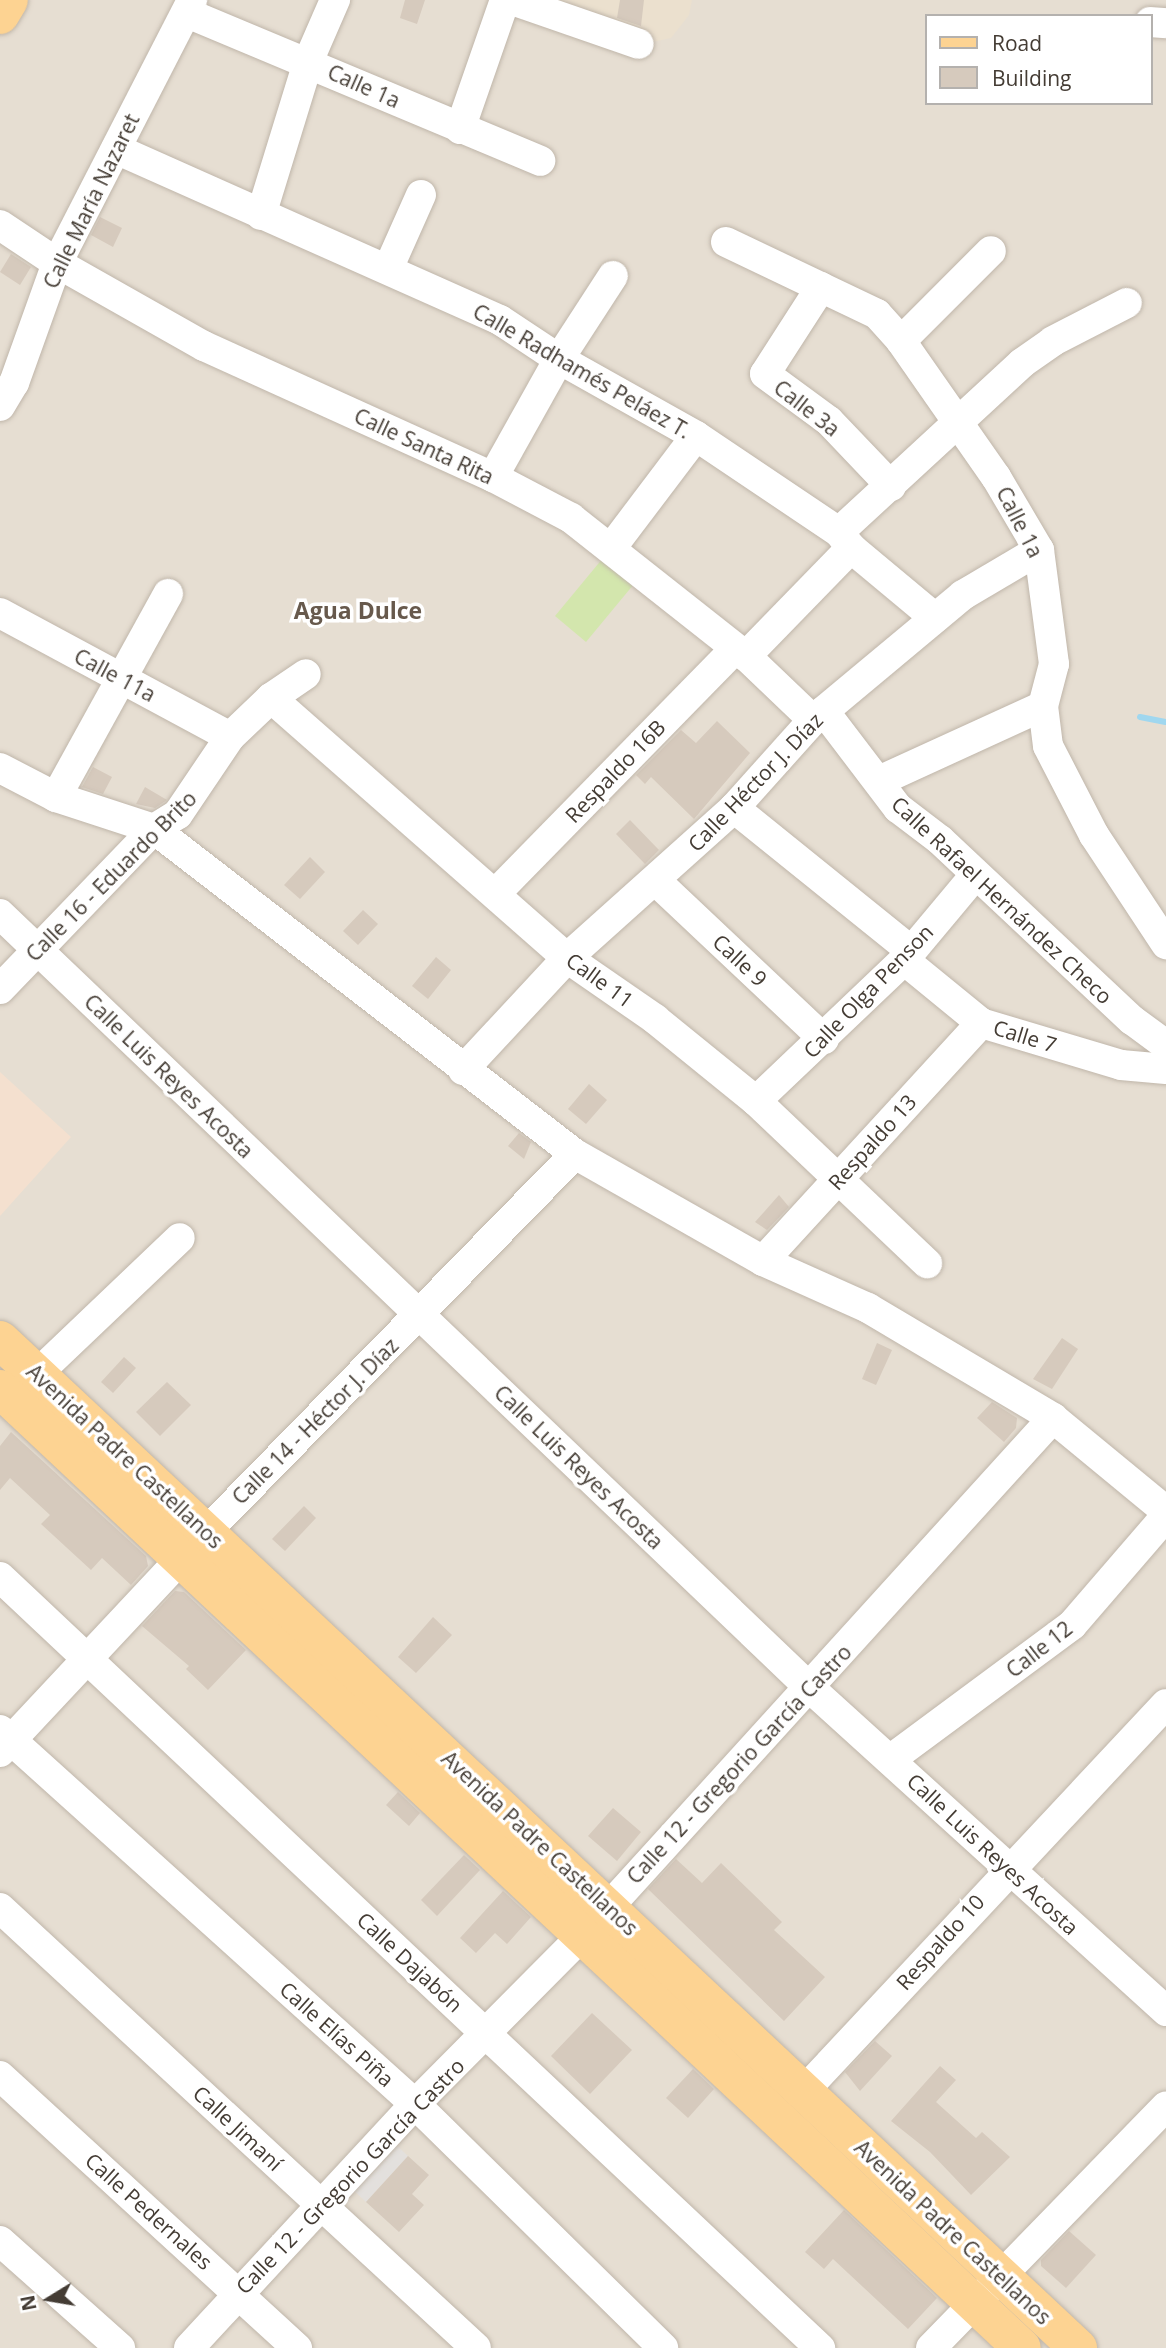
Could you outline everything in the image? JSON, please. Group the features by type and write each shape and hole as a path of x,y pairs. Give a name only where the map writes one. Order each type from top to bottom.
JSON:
{"main road":[{"path":"0,15 9,0"},
{"name":"Avenida Padre Castellanos","path":"0,1340 37,1374 440,1804 596,1920 803,2092 1078,2348"},
{"name":"Avenida Padre Castellanos","path":"0,1389 195,1545"},
{"name":"Avenida Padre Castellanos","path":"596,1920 975,2304 1022,2348"}],"street":[{"path":"261,215 307,62 335,0"},
{"path":"460,129 505,0"},
{"path":"512,0 639,44"},
{"name":"Calle 1a","path":"189,7 307,62 540,161"},
{"name":"Calle María Nazaret","path":"0,406 14,383 57,263 189,7"},
{"name":"Calle Radhamés Peláez T.","path":"116,149 261,215 324,237 500,320 559,359 696,436 845,540 935,618"},
{"path":"388,269 421,195"},
{"name":"Calle Santa Rita","path":"0,225 57,263 204,346 493,477 571,518 612,547 818,715"},
{"name":"Calle 1a","path":"726,242 877,314 901,341 996,477 1039,550 1054,664 1044,706 1048,746 1094,835 1166,944"},
{"path":"901,341 991,251"},
{"path":"493,477 559,359 612,276"},
{"name":"Calle 3a","path":"821,288 765,374 829,421 891,486"},
{"name":"Respaldo 16B","path":"497,892 740,653 891,486 1022,363 1053,341 1127,303"},
{"path":"612,547 696,436"},
{"name":"Calle Héctor J. Díaz","path":"463,1070 567,958 734,808 818,715 963,595 1039,550"},
{"path":"56,797 168,594"},
{"name":"Calle 11a","path":"0,613 230,737"},
{"name":"Calle 16 - Eduardo Brito","path":"0,989 154,828 178,814 230,737 271,698 306,674"},
{"name":"Calle 11","path":"271,698 497,892 567,958 655,1019 756,1101 927,1263"},
{"path":"879,781 1044,706"},
{"name":"Calle Rafael Hernández Checo","path":"818,715 879,781 898,808 940,840 1132,1020 1166,1045"},
{"path":"0,768 56,797 154,828 463,1070 575,1154 763,1261 868,1308 1053,1418 1166,1511"},
{"name":"Calle 7","path":"734,808 981,1023 1121,1065 1166,1069"},
{"name":"Calle Olga Penson","path":"756,1101 824,1039 907,956 975,875"},
{"name":"Calle 9","path":"655,880 824,1039"},
{"name":"Calle Luis Reyes Acosta","path":"0,914 810,1688 1166,2011"},
{"name":"Respaldo 13","path":"763,1261 981,1023"},
{"name":"Calle 14 - Héctor J. Díaz","path":"4,1741 88,1658 575,1154"},
{"path":"37,1374 180,1238"},
{"name":"Calle 12 - Gregorio García Castro","path":"189,2348 415,2104 487,2035 596,1920 1053,1418"},
{"name":"Calle 12","path":"891,1759 1072,1625 1166,1516"},
{"name":"Calle Dajabón","path":"0,1577 820,2348"},
{"name":"Respaldo 10","path":"803,2092 1007,1869 1166,1704"},
{"name":"Calle Elías Piña","path":"4,1741 415,2104 663,2348"},
{"name":"Calle Jimaní","path":"0,1908 476,2348"},
{"name":"Calle Pedernales","path":"0,2076 239,2292 296,2348"},
{"path":"931,2348 1166,2106"},
{"path":"0,2241 120,2348"}],"shaded area":[{"path":"0,0 1166,0 1166,2348 0,2348"},
{"path":"536,0 692,0 689,15 671,38 648,43"},
{"path":"0,1072 71,1137 0,1216"},
{"path":"391,2140 408,2156 366,2202 349,2186"}],"green space":[{"path":"603,558 634,584 586,642 555,616"}],"building":[{"path":"405,0 425,0 417,24 400,18"},
{"path":"620,0 644,0 641,26 617,18"},
{"path":"100,217 122,228 113,247 91,235"},
{"path":"11,254 31,267 20,285 0,272"},
{"path":"717,721 750,753 694,819 651,777 645,784 636,775 681,730 696,743"},
{"path":"93,767 112,777 103,794 82,787"},
{"path":"145,787 167,800 155,808 136,804"},
{"path":"630,820 659,850 645,864 616,834"},
{"path":"310,857 325,872 300,899 284,885"},
{"path":"363,910 378,924 358,945 343,931"},
{"path":"436,957 451,970 428,999 412,986"},
{"path":"589,1084 607,1100 586,1124 568,1109"},
{"path":"519,1133 531,1142 524,1159 508,1146"},
{"path":"779,1195 789,1207 767,1230 755,1222"},
{"path":"1062,1338 1078,1349 1052,1389 1033,1379"},
{"path":"877,1343 892,1350 876,1385 862,1379"},
{"path":"124,1357 136,1368 113,1393 101,1382"},
{"path":"167,1382 191,1405 160,1436 136,1412"},
{"path":"992,1402 1017,1418 1016,1428 1004,1442 977,1418"},
{"path":"11,1432 146,1556 148,1566 131,1585 102,1558 91,1570 41,1524 50,1515 10,1478 0,1490 0,1446"},
{"path":"304,1506 316,1518 285,1551 272,1539"},
{"path":"175,1591 184,1592 246,1650 208,1690 186,1669 189,1666 142,1626"},
{"path":"433,1617 452,1635 416,1673 398,1657"},
{"path":"398,1792 420,1813 409,1826 386,1805"},
{"path":"613,1808 641,1832 617,1861 588,1836"},
{"path":"464,1855 480,1870 437,1916 421,1900"},
{"path":"676,1859 702,1883 721,1863 782,1922 774,1930 825,1977 784,2021 648,1889"},
{"path":"503,1891 531,1917 507,1944 495,1933 476,1953 460,1938"},
{"path":"592,2013 632,2050 590,2094 551,2056"},
{"path":"875,2041 892,2056 860,2091 845,2072"},
{"path":"940,2066 956,2080 936,2102 976,2138 982,2132 1010,2157 971,2195 930,2152 891,2121"},
{"path":"693,2069 714,2089 688,2118 666,2098"},
{"path":"408,2156 429,2175 412,2194 424,2205 399,2232 366,2202"},
{"path":"844,2210 937,2298 908,2329 833,2259 824,2269 805,2252"},
{"path":"1069,2231 1096,2255 1066,2288 1041,2266 1041,2260"}],"waterway":[{"path":"1140,717 1166,722"}],"district":[{"name":"Agua Dulce","path":"358,610"}]}
